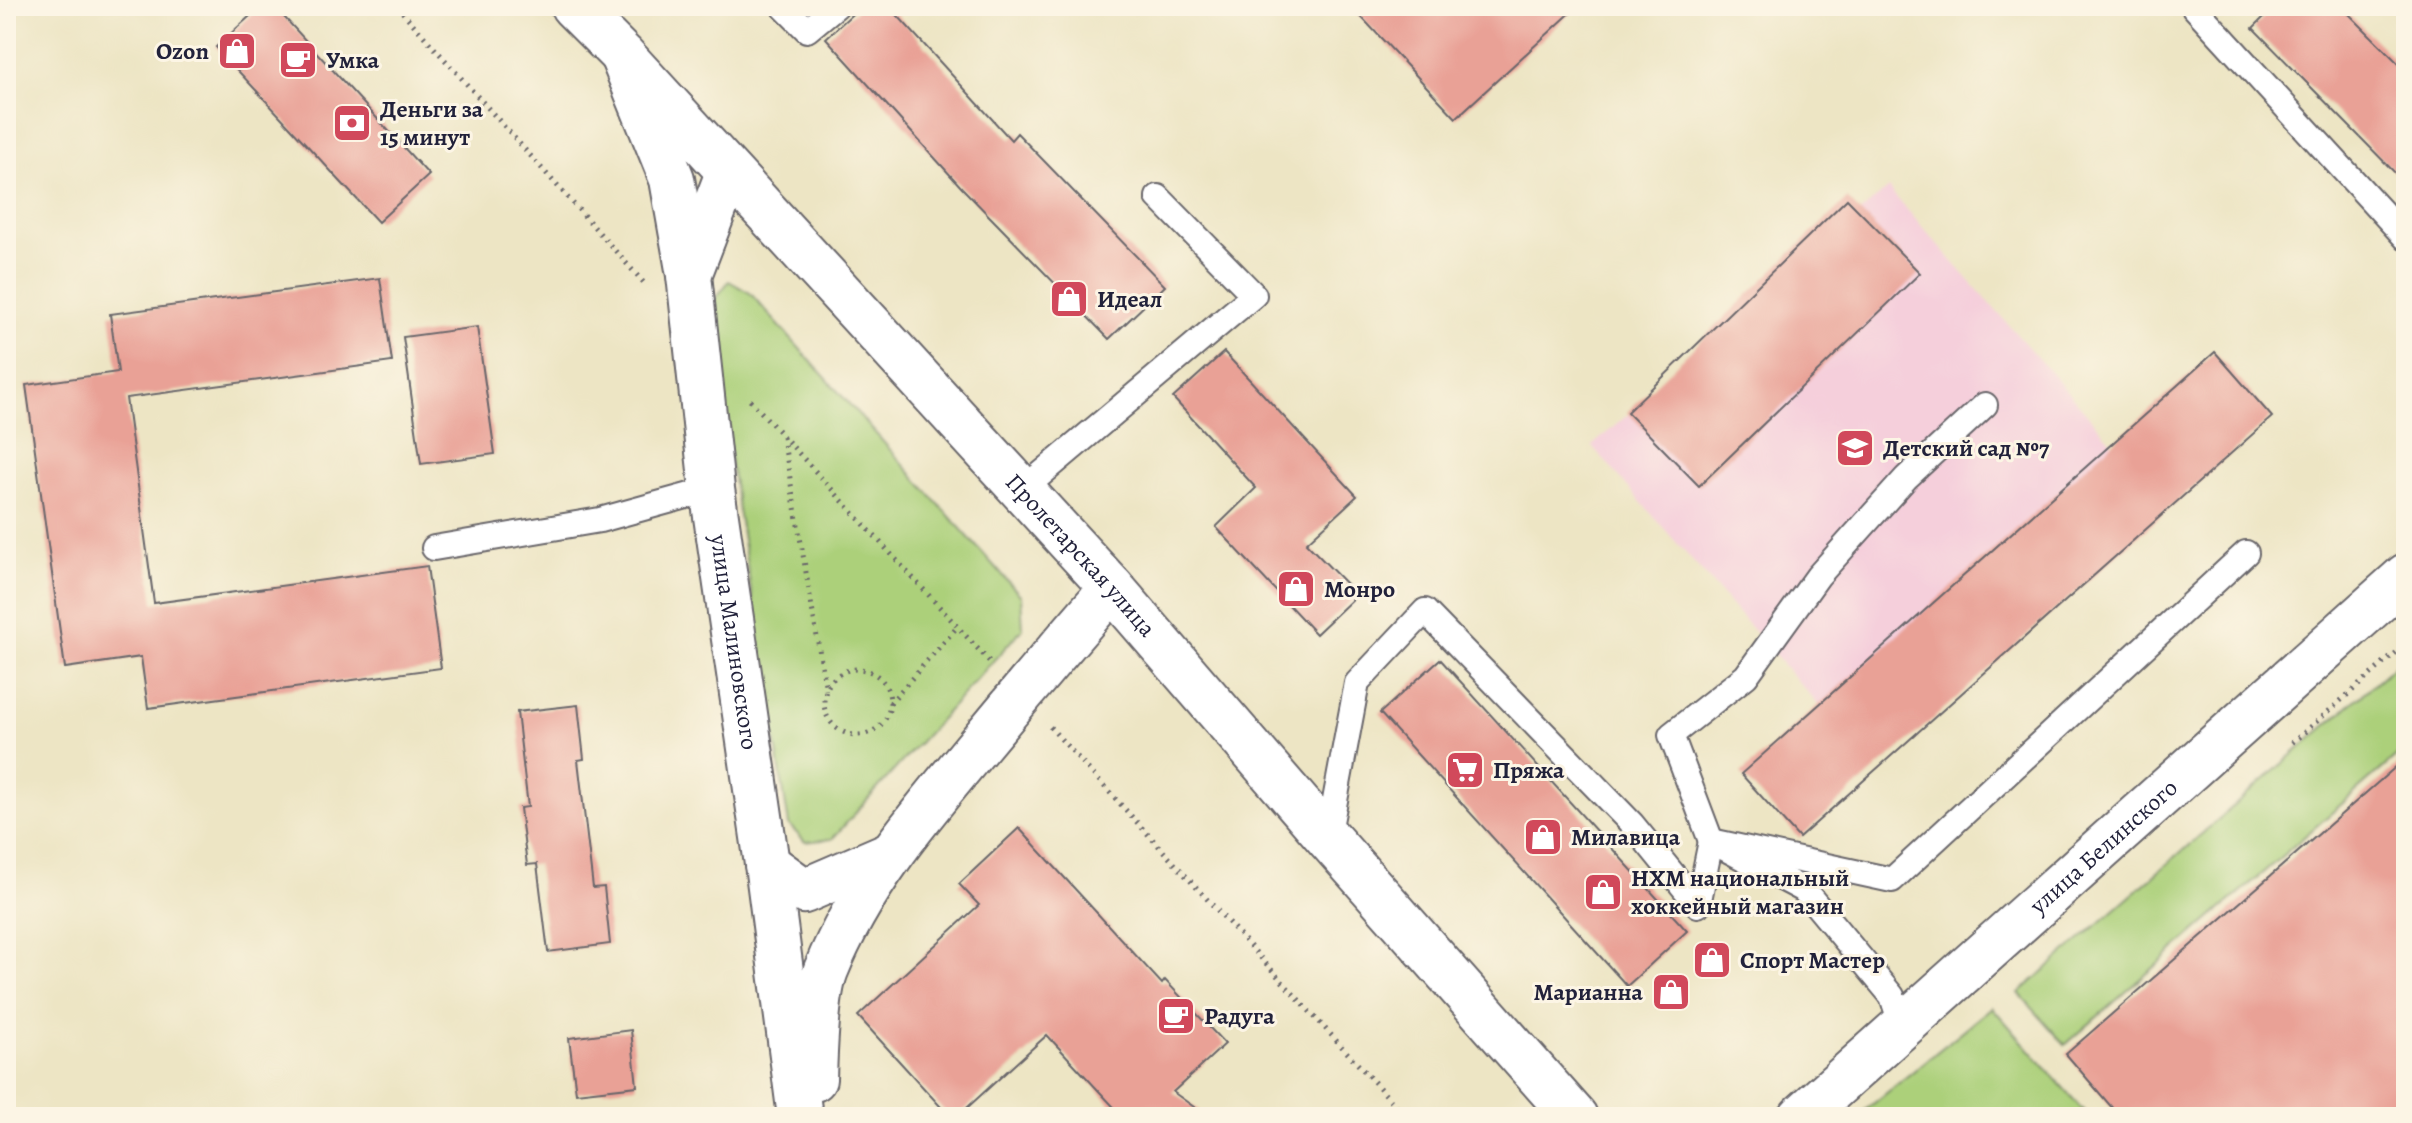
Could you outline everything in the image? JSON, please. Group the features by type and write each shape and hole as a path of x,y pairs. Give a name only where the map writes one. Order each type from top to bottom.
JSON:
{"street":[{"name":"Пролетарская улица","path":"573,6 622,55 1112,588 1575,1117"},
{"path":"622,55 672,179 668,282"},
{"name":"улица Малиновского","path":"728,173 668,282 712,489 767,864 800,1117"},
{"name":"улица Белинского","path":"1801,1117 2406,576"},
{"path":"812,1117 815,1039 825,973 851,921 890,854 922,810 1112,588"},
{"path":"767,864 804,891 890,854"}],"lane":[{"path":"783,6 807,30 836,6"},
{"path":"2193,6 2406,238"},
{"path":"1021,491 1254,295 1158,197"},
{"path":"1328,838 1357,683 1425,611 1632,824 1698,905 1711,841 1671,735 1746,676 1818,576 1906,478 1985,405"},
{"path":"434,548 600,520 712,489"},
{"path":"1711,841 1892,880 2246,553"},
{"path":"1711,841 1804,890 1892,996 1902,1027"}],"path":[{"path":"397,6 668,282"},
{"path":"745,395 1406,1117"},
{"path":"783,436 826,690"},
{"path":"890,703 958,626"},
{"path":"856,669 869,671 880,679 890,703 887,716 878,727 865,734 851,734 831,723 823,702 833,679 856,669"}],"shaded area":[{"name":"Детский сад №7","path":"1888,188 2118,449 1821,708 1592,446"}],"green space":[{"path":"729,281 750,293 1021,596 1023,628 832,839 805,842 789,825 706,311"},
{"path":"2406,656 2406,748 2065,1045 2019,993"},
{"path":"1992,1007 2089,1117 1857,1117"}],"building":[{"path":"261,6 274,6 429,175 378,222 216,47"},
{"path":"861,6 889,6 1011,140 1017,133 1165,286 1109,339 962,188 826,38"},
{"path":"1351,6 1578,6 1456,118"},
{"path":"2275,6 2341,6 2406,71 2406,184 2253,28"},
{"path":"1847,199 1920,273 1699,486 1627,412"},
{"path":"380,278 392,362 126,398 154,603 427,566 441,668 148,708 141,657 65,668 26,385 118,372 110,314"},
{"path":"477,327 495,454 421,464 403,337"},
{"path":"1224,352 1357,496 1306,543 1357,595 1316,634 1216,527 1256,488 1173,398"},
{"path":"2215,352 2272,417 1799,838 1741,774"},
{"path":"1440,659 1687,931 1627,986 1380,713"},
{"path":"578,705 584,759 578,760 593,888 604,887 610,944 548,952 537,864 527,865 520,808 528,807 517,712"},
{"path":"2406,758 2406,1117 2120,1117 2066,1054"},
{"path":"1019,828 1162,984 1165,980 1225,1044 1173,1092 1208,1117 1123,1117 1047,1035 957,1117 950,1117 858,1016 979,905 959,884"},
{"path":"631,1030 637,1086 576,1093 569,1038"}],"place":[{"name":"Ozon","path":"237,51"},
{"name":"Умка","path":"298,60"},
{"name":"Деньги за 15 минут","path":"352,123"},
{"name":"Идеал","path":"1069,299"},
{"name":"Детский сад №7","path":"1855,448"},
{"name":"Монро","path":"1296,589"},
{"name":"Пряжа","path":"1465,770"},
{"name":"Милавица","path":"1543,837"},
{"name":"НХМ национальный хоккейный магазин","path":"1603,892"},
{"name":"Спорт Мастер","path":"1712,960"},
{"name":"Марианна","path":"1671,992"},
{"name":"Радуга","path":"1176,1016"}]}
